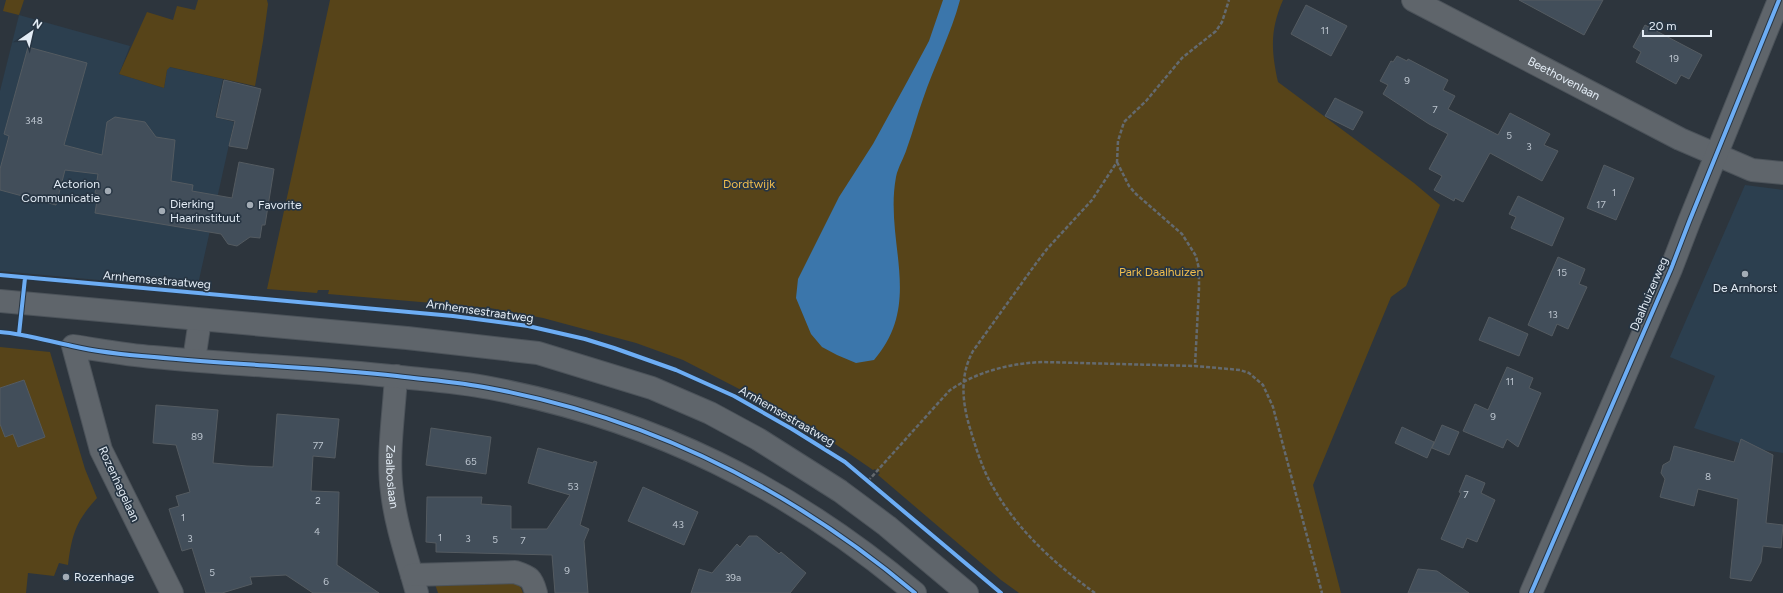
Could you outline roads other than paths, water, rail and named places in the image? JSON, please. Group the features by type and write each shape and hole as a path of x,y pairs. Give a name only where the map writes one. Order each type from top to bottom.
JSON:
{"street":[{"name":"Beethovenlaan","path":"1413,0 1680,139 1752,170 1783,173"},
{"name":"Daalhuizerweg","path":"1531,593 1671,269 1716,155 1778,12"},
{"path":"0,301 407,338 538,353 652,388 710,413 758,439 805,467 840,491 887,526 967,593"},
{"path":"200,320 194,360 396,376 488,388 534,397 618,421 692,450 733,470 796,505 855,545 915,593"},
{"name":"Rozenhagelaan","path":"172,593 101,450 73,346 153,357 194,360"},
{"name":"Zaalboslaan","path":"396,376 390,458 392,491 397,525 415,584 515,572 526,576 532,581 536,593"}],"water":[{"path":"943,0 960,0 952,25 927,87 906,152 896,177 894,201 900,294 897,316 889,338 874,360 856,363 822,347 811,334 796,298 798,279 839,197 873,144 929,41"}],"place":[{"name":"Actorion Communicatie","path":"108,191"},
{"name":"Favorite","path":"250,205"},
{"name":"Dierking Haarinstituut","path":"162,211"},
{"name":"De Arnhorst","path":"1745,274"},
{"name":"Rozenhage","path":"66,577"}],"park label":[{"name":"Dordtwijk","path":"749,184"},
{"name":"Park Daalhuizen","path":"1161,272"}]}
